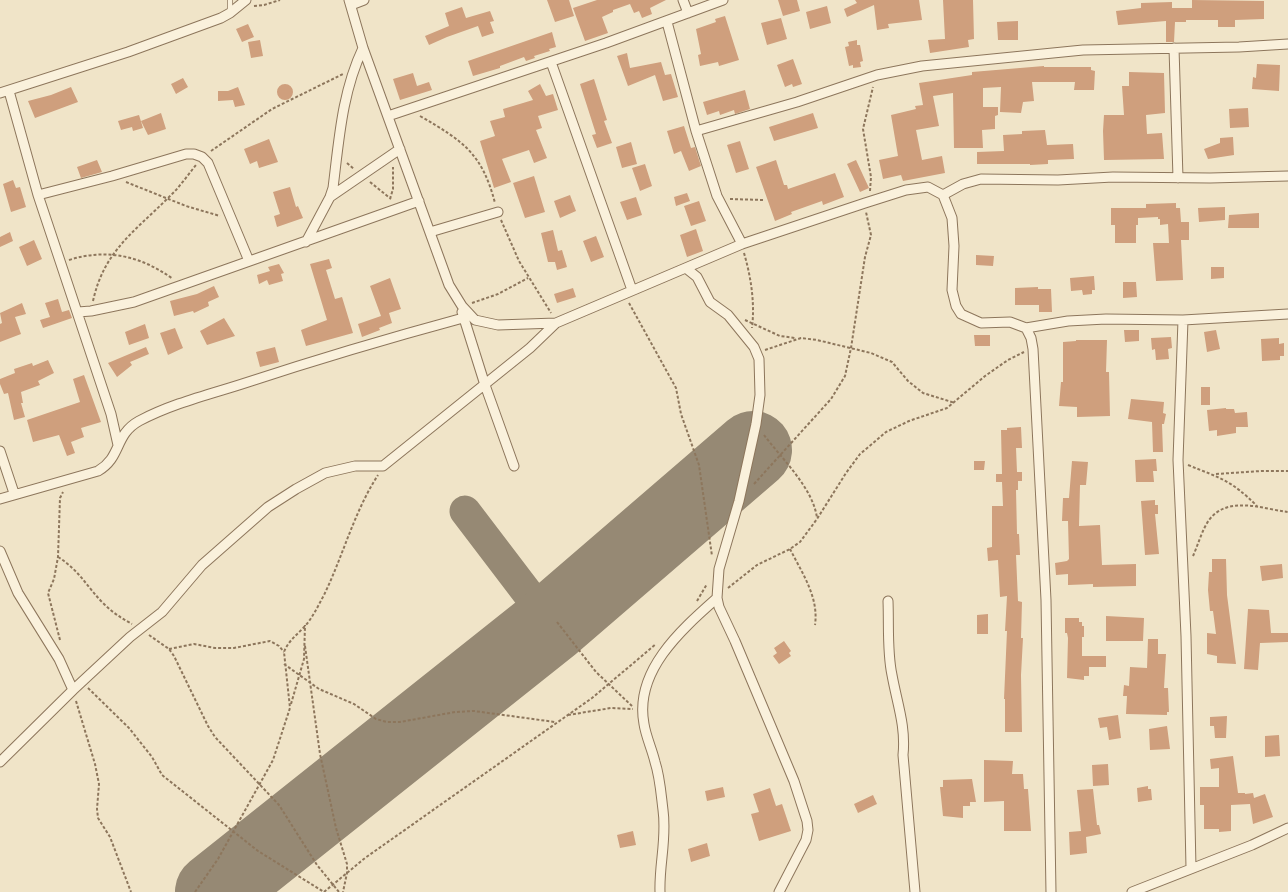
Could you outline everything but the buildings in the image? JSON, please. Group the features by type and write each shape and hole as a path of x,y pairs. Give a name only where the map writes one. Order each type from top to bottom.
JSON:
{"street":[{"path":"118,445 111,414 4,92 128,52 230,13 246,0"},
{"path":"364,0 350,2 363,48 449,286 462,306 475,320 498,325 556,323"},
{"path":"683,0 688,13"},
{"path":"388,116 667,22 723,0"},
{"path":"667,22 696,131 717,196 742,244"},
{"path":"696,131 797,102 877,75 922,66 1083,50 1288,44"},
{"path":"306,242 330,197 340,123 353,69 363,48"},
{"path":"1174,48 1178,178"},
{"path":"551,62 628,292"},
{"path":"330,197 400,149"},
{"path":"38,195 112,176 186,154 194,154 202,157 212,171 249,261"},
{"path":"943,195 963,184 981,179 1288,176"},
{"path":"0,762 81,682 140,629 162,612 202,566 244,528 281,498 325,473 355,466 383,466 530,348 556,323 742,244 865,202 906,190 928,187 943,195 952,218 954,246 952,290 956,306 962,314 981,323 1010,322 1026,328 1068,321 1106,319 1182,320 1288,314"},
{"path":"78,312 91,312 134,302 183,286 419,201"},
{"path":"430,232 498,212"},
{"path":"687,268 697,277 710,302 728,315 757,351 761,372 756,424 739,501 717,571 717,598 794,781 807,821 808,830 806,840 779,892"},
{"path":"462,306 463,318 514,466"},
{"path":"0,499 14,493 71,480 98,471 107,465 113,458 118,445 131,426 165,409 289,368 463,318"},
{"path":"1182,320 1178,460 1186,636 1192,868"},
{"path":"1026,328 1032,338 1033,349 1046,600 1050,892"},
{"path":"0,451 14,493"},
{"path":"0,551 18,593 59,659 73,690"},
{"path":"660,892 665,829 656,763 644,724 644,700 649,678 663,653 680,631 717,598"},
{"path":"888,601 891,674 902,718 904,741 903,760 916,892"},
{"path":"1132,892 1252,845 1288,828"}],"lane":[{"path":"230,0 230,13"}],"path":[{"path":"238,7 264,6 280,0"},
{"path":"91,312 96,290 112,254 144,220 168,199 202,157 272,109 353,69"},
{"path":"739,501 832,399 845,376 851,348 863,268 871,235 865,202 871,185 871,177 863,129 877,75"},
{"path":"336,154 390,199 406,205"},
{"path":"390,199 394,178 392,155"},
{"path":"112,176 168,199 232,220"},
{"path":"717,196 739,200 764,200"},
{"path":"742,244 749,270 753,308 750,342"},
{"path":"61,263 80,257 112,254 144,262 183,286"},
{"path":"462,306 498,294 528,278"},
{"path":"628,292 676,388 681,414 699,465 710,546 717,571 694,606"},
{"path":"752,322 780,336 817,340 884,357 892,362 914,387 932,397 955,403"},
{"path":"757,351 773,348 796,338"},
{"path":"717,598 757,565 790,549 800,542 817,519 846,472 860,454 886,432 928,413 947,408 955,403 985,376 1008,360 1033,349"},
{"path":"756,424 812,500 817,519"},
{"path":"1178,460 1215,474 1233,484 1257,506"},
{"path":"290,708 290,693 284,664 284,652 287,644 306,625 313,614 337,567 370,486 383,466"},
{"path":"1215,474 1261,471 1288,472"},
{"path":"59,659 60,638 48,593 54,579 58,556 60,498 71,480"},
{"path":"1192,560 1207,524 1215,514 1238,505 1257,506 1288,512"},
{"path":"790,549 813,598 816,613 815,625"},
{"path":"58,556 71,565 102,603 114,614 140,629 169,649 185,676 208,726 215,737 279,805 317,865 339,892"},
{"path":"558,622 608,684 637,710 611,708 567,715"},
{"path":"195,892 218,859 273,760 300,674 305,646 306,625"},
{"path":"169,649 194,644 215,648 234,648 270,641 279,646 284,652"},
{"path":"81,682 129,728 152,757 162,775 275,862 324,892 347,873 567,715 661,641"},
{"path":"305,646 320,754 347,873 342,892"},
{"path":"284,664 300,674 311,684 354,704 376,719 387,722 406,721 454,712 474,711 556,722"},
{"path":"73,690 99,784 97,809 98,818 110,837 132,892"}],"taxiway":[{"path":"465,511 551,624"}],"runway":[{"path":"214,892 551,624 753,450"}]}
